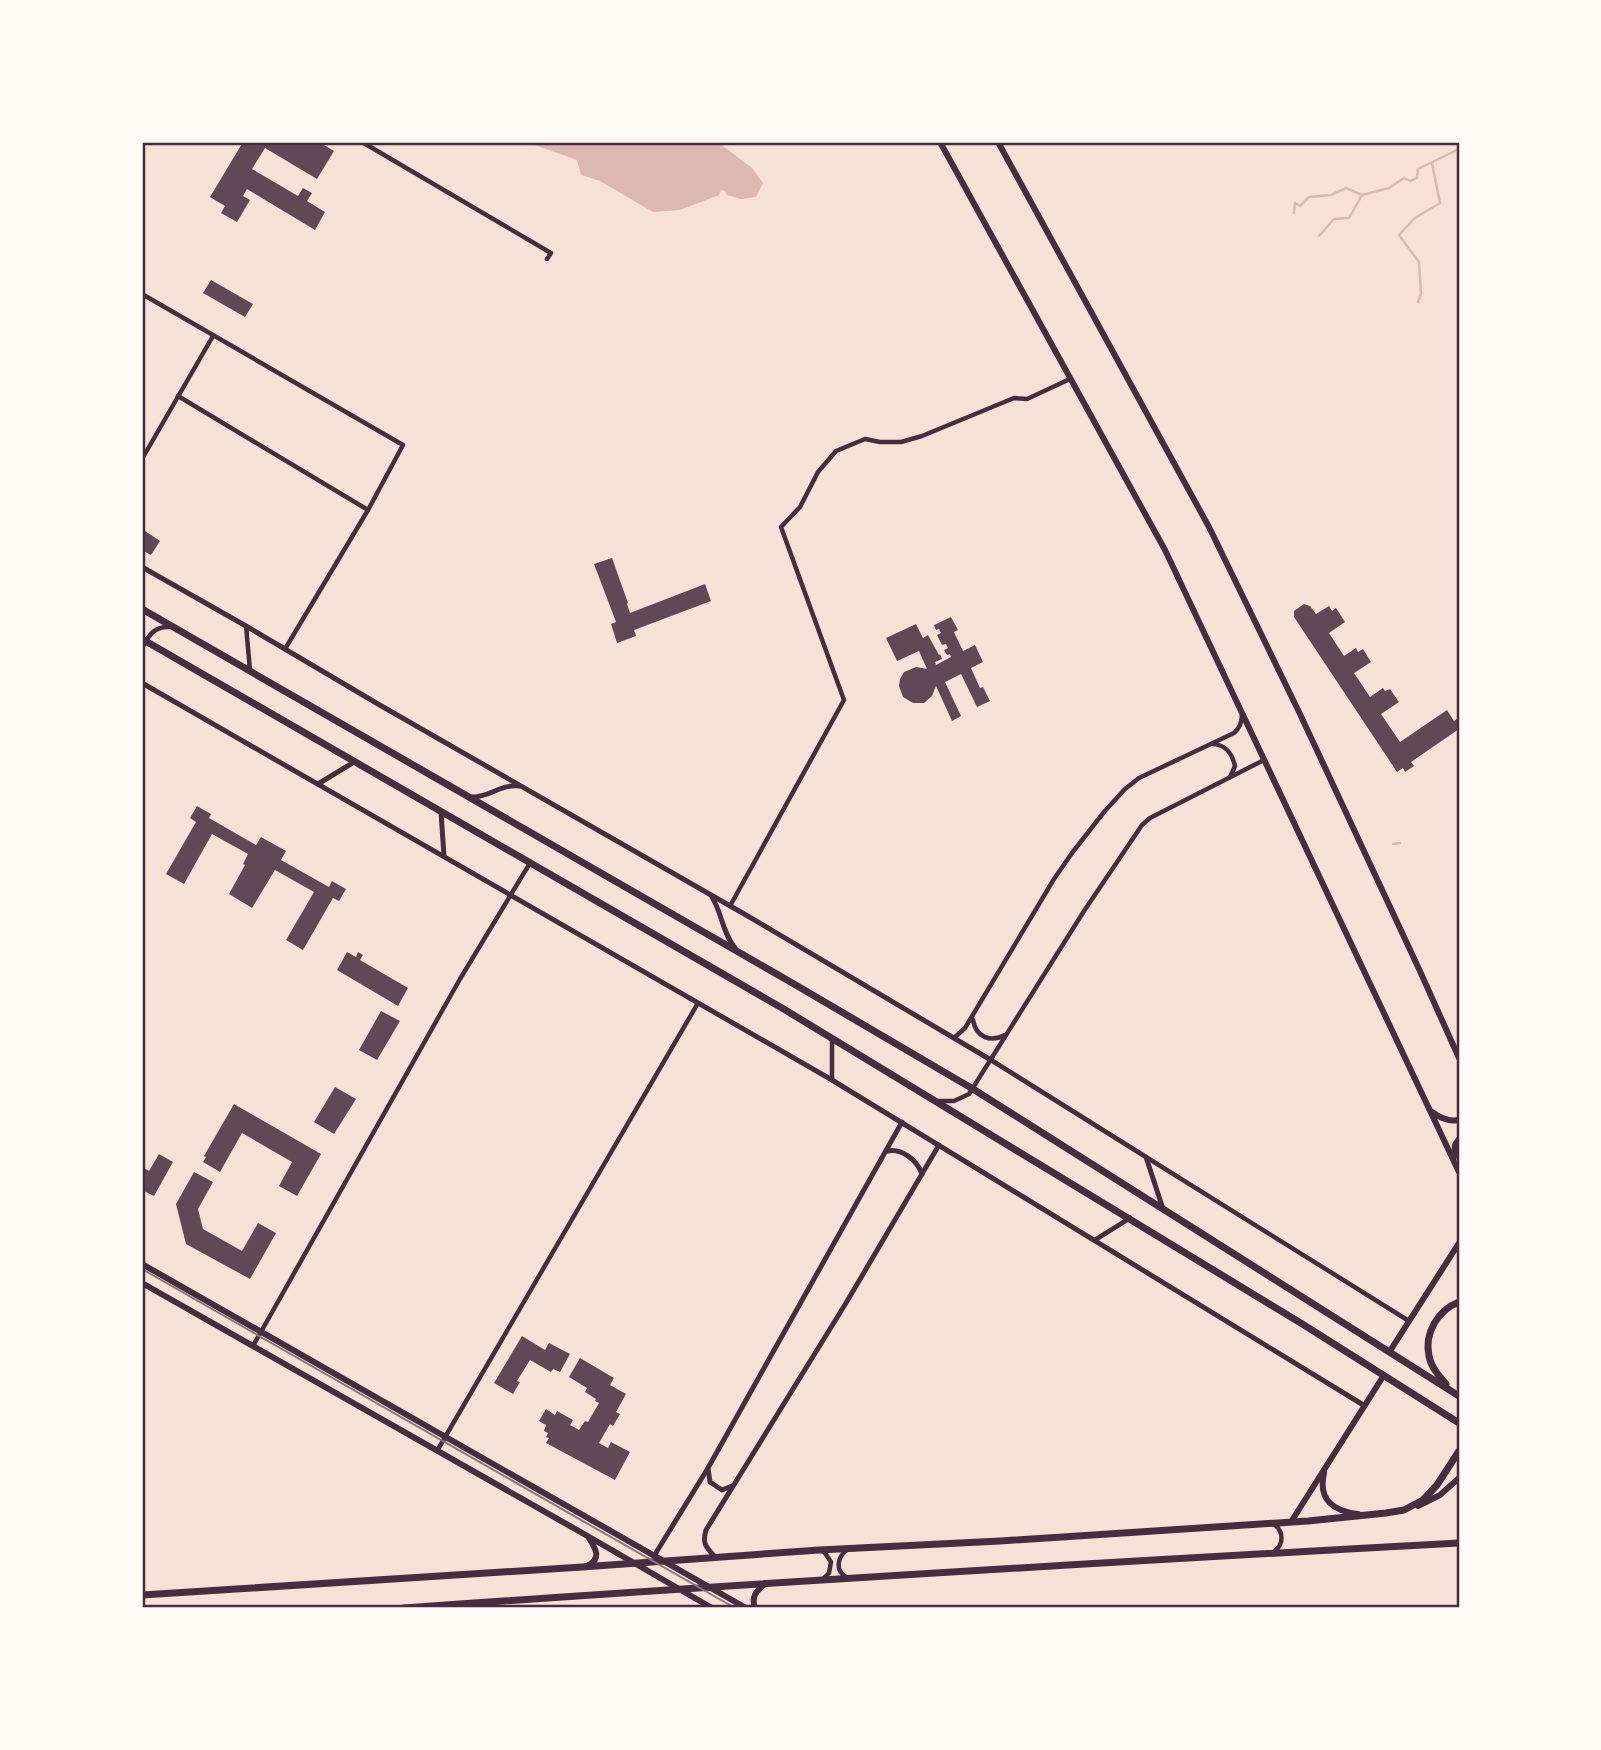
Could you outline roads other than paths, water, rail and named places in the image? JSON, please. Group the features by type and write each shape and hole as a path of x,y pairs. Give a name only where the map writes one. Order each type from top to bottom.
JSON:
{"main road":[{"path":"940,142 1165,550 1459,1172"},
{"path":"998,142 1209,527 1312,739 1459,1059"},
{"path":"142,609 973,1089 1457,1394"},
{"path":"143,643 716,969 937,1100 1459,1423"},
{"path":"1430,1111 1439,1117 1459,1120"},
{"path":"1454,1162 1453,1153 1459,1139"},
{"path":"1390,1351 1459,1243"},
{"path":"142,1264 746,1608"},
{"path":"142,1283 712,1608"},
{"path":"1457,1394 1436,1372 1428,1345 1429,1334 1439,1315 1459,1302"},
{"path":"1292,1522 1384,1375"},
{"path":"1404,1510 1432,1493 1459,1451"},
{"path":"1326,1468 1322,1485 1327,1499 1341,1511 1371,1514"},
{"path":"142,1595 1292,1522 1404,1510 1440,1495 1459,1478"},
{"path":"582,1567 594,1562 597,1557 596,1549 588,1536"},
{"path":"404,1608 849,1578 1459,1543"},
{"path":"755,1608 755,1594 765,1584"}],"street":[{"path":"362,142 551,253 547,259"},
{"path":"142,295 403,445 368,510 285,649"},
{"path":"142,459 213,336"},
{"path":"730,906 844,700 781,527 800,507 818,472 836,451 865,439 901,442 922,436 1014,398 1027,399 1070,379"},
{"path":"178,396 368,510"},
{"path":"142,567 730,906 991,1060 1409,1321"},
{"path":"246,626 250,670"},
{"path":"143,643 154,630 161,627 174,628"},
{"path":"142,683 832,1080 1365,1406"},
{"path":"954,1038 974,1015 1054,879 1104,813 1131,783 1234,733 1239,729 1242,713"},
{"path":"1213,744 1229,751 1235,766 1229,778"},
{"path":"937,1100 946,1102 962,1098 973,1089 1084,911 1142,825 1157,813 1265,760"},
{"path":"318,784 355,762"},
{"path":"468,796 480,797 508,786 523,786"},
{"path":"441,812 444,856"},
{"path":"253,1346 460,979 530,863"},
{"path":"709,894 717,905 726,933 740,953"},
{"path":"437,1451 698,1003"},
{"path":"974,1015 972,1022 981,1035 989,1039 1006,1035"},
{"path":"832,1038 832,1080"},
{"path":"654,1556 708,1468 902,1122"},
{"path":"715,1557 707,1548 704,1539 706,1530 846,1303 939,1145"},
{"path":"887,1151 899,1151 915,1161 922,1174"},
{"path":"1146,1157 1163,1209"},
{"path":"1095,1240 1130,1218"},
{"path":"708,1468 710,1482 722,1490 734,1485"},
{"path":"698,1484 713,1486 723,1493 725,1500"},
{"path":"1270,1522 1275,1524 1282,1534 1281,1545 1274,1552"},
{"path":"848,1549 842,1553 838,1562 841,1572 849,1578"},
{"path":"819,1550 825,1553 831,1562 830,1573 821,1581"}],"waterway":[{"path":"1319,236 1334,219 1349,218 1362,195 1389,188 1404,178 1410,181 1417,178 1418,169 1459,149"},
{"path":"1418,302 1421,294 1419,262 1399,235 1415,218 1440,203 1432,163"},
{"path":"1294,213 1295,203 1300,206 1309,197 1331,195 1346,188 1362,195"},
{"path":"1393,844 1400,843"}],"tram line":[{"path":"142,1269 735,1608"}]}
